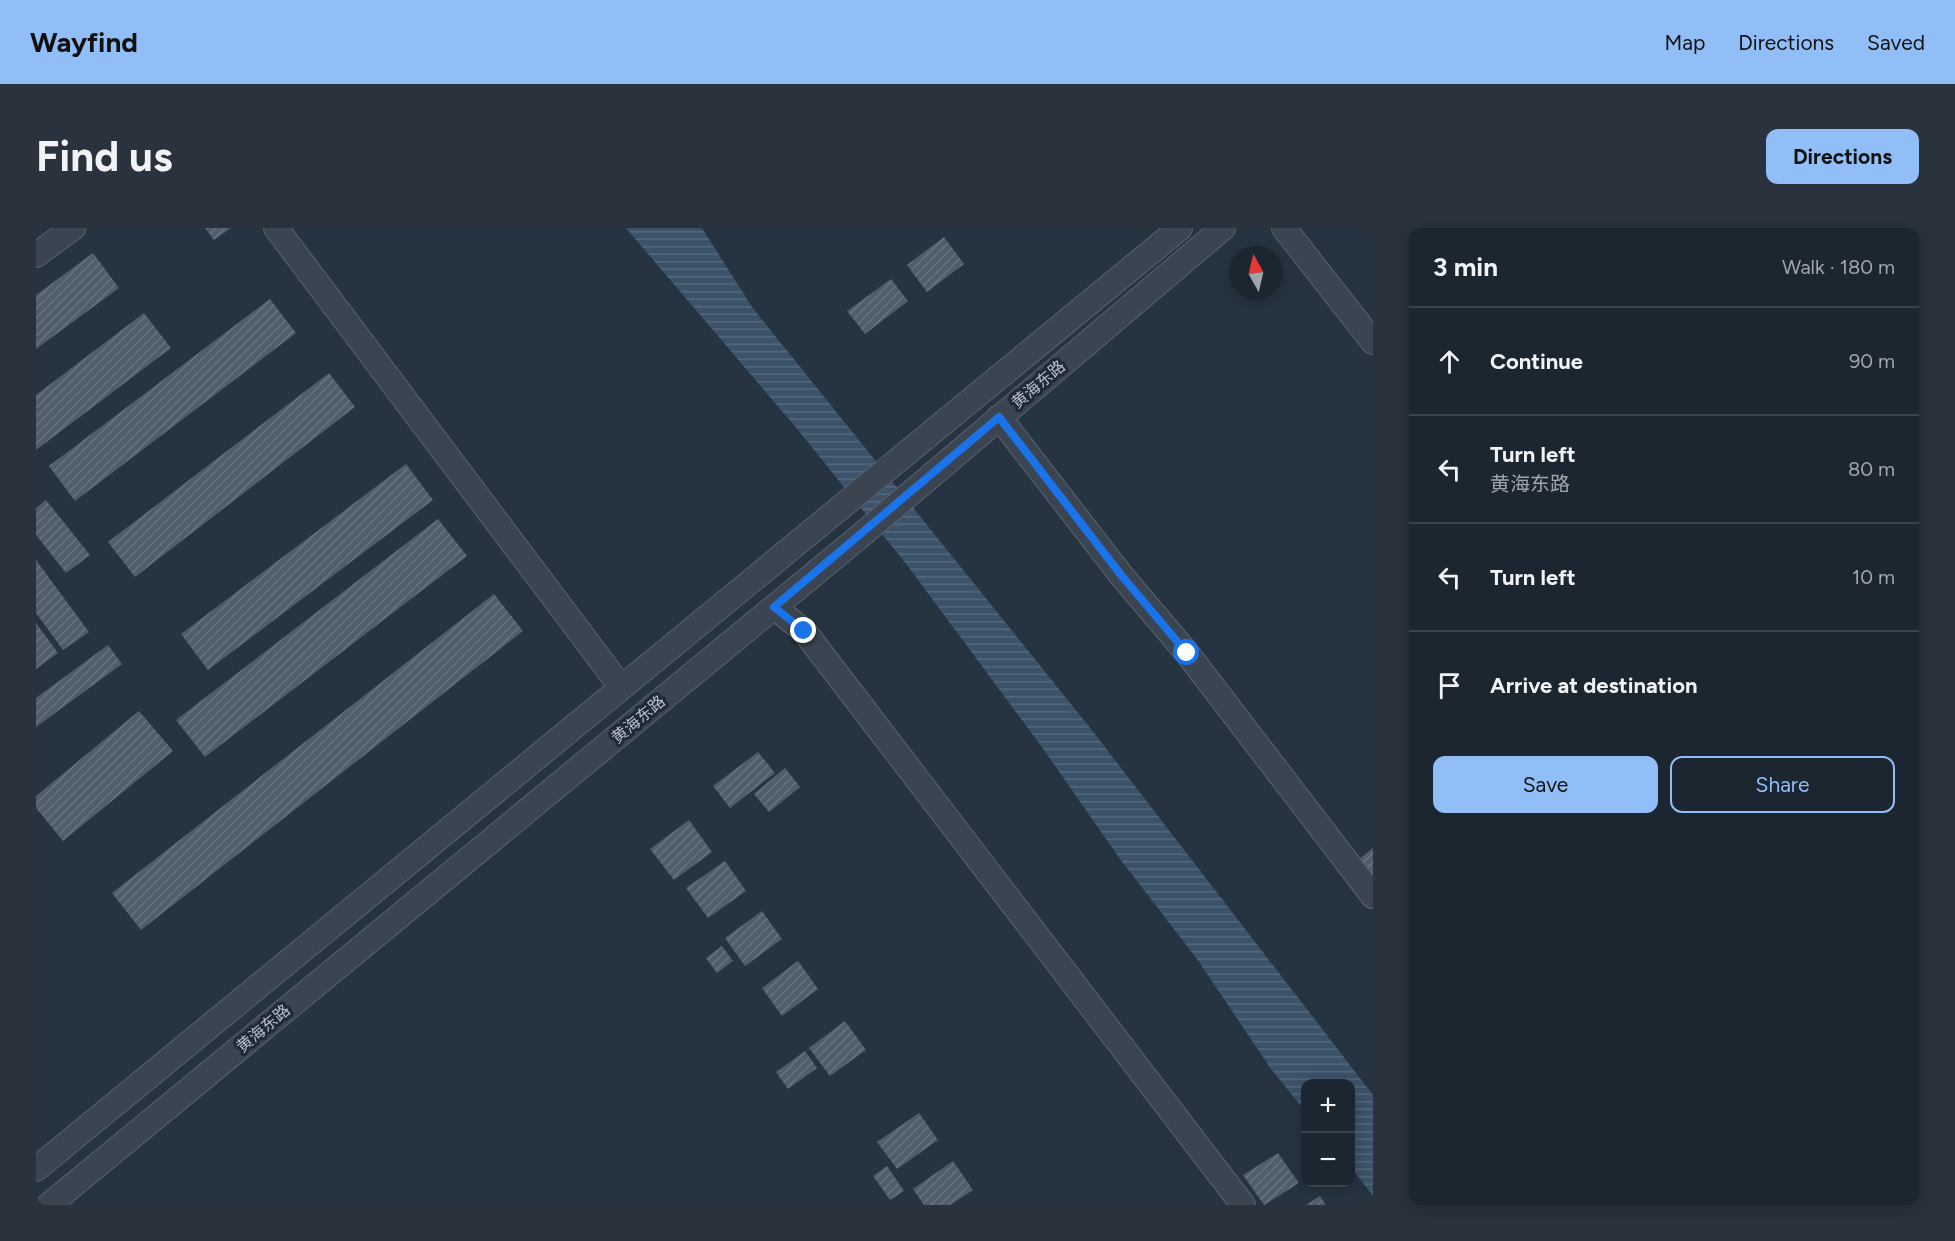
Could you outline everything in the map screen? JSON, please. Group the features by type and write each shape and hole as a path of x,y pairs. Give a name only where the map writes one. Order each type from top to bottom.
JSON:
{"street":[{"path":"36,255 73,228"},
{"path":"276,228 621,687"},
{"name":"黄海东路","path":"37,1164 839,511 1180,228"},
{"name":"黄海东路","path":"63,1201 859,537 1223,228"},
{"path":"1284,228 1373,342"},
{"path":"999,417 1121,575 1187,653 1373,896"},
{"path":"774,607 804,631 1243,1205"},
{"path":"37,1164 63,1201"}],"water":[{"path":"626,228 702,228 752,307 1091,729 1373,1095 1373,1196 1355,1172 1355,1079 1301,1079 1301,1106 1271,1069 1197,959 1120,859 1039,743 907,565 798,430"}],"building":[{"path":"205,228 231,228 214,240"},
{"path":"944,237 964,264 927,292 907,265"},
{"path":"93,253 119,288 36,349 36,295"},
{"path":"891,279 908,301 865,334 847,311"},
{"path":"270,299 296,333 75,501 49,466"},
{"path":"144,313 171,348 36,450 36,395"},
{"path":"329,373 355,407 135,577 108,542"},
{"path":"406,464 433,500 208,670 181,634"},
{"path":"46,500 90,555 66,573 36,535 36,508"},
{"path":"438,519 467,556 205,757 176,720"},
{"path":"36,560 89,632 63,650 36,613"},
{"path":"494,594 523,631 141,930 112,893"},
{"path":"36,623 58,653 36,669"},
{"path":"108,645 122,664 36,727 36,698"},
{"path":"139,711 173,751 63,841 36,808 36,796"},
{"path":"758,752 775,773 730,808 713,786"},
{"path":"785,768 800,787 769,812 754,794"},
{"path":"689,820 712,852 674,880 650,849"},
{"path":"1373,848 1373,874 1370,876 1358,860"},
{"path":"725,861 746,891 708,918 686,888"},
{"path":"762,911 782,939 745,966 725,938"},
{"path":"722,946 733,961 717,973 706,958"},
{"path":"798,961 818,989 782,1016 762,988"},
{"path":"845,1021 866,1050 830,1076 809,1048"},
{"path":"805,1051 817,1068 788,1089 776,1072"},
{"path":"919,1113 938,1140 897,1169 877,1142"},
{"path":"1278,1153 1299,1183 1264,1205 1243,1175"},
{"path":"953,1161 973,1190 950,1205 924,1205 913,1189"},
{"path":"887,1166 904,1191 890,1200 873,1176"},
{"path":"1320,1196 1326,1205 1306,1205"}],"route":[{"path":"804,631 774,607 999,417 1121,575 1187,653"}]}
